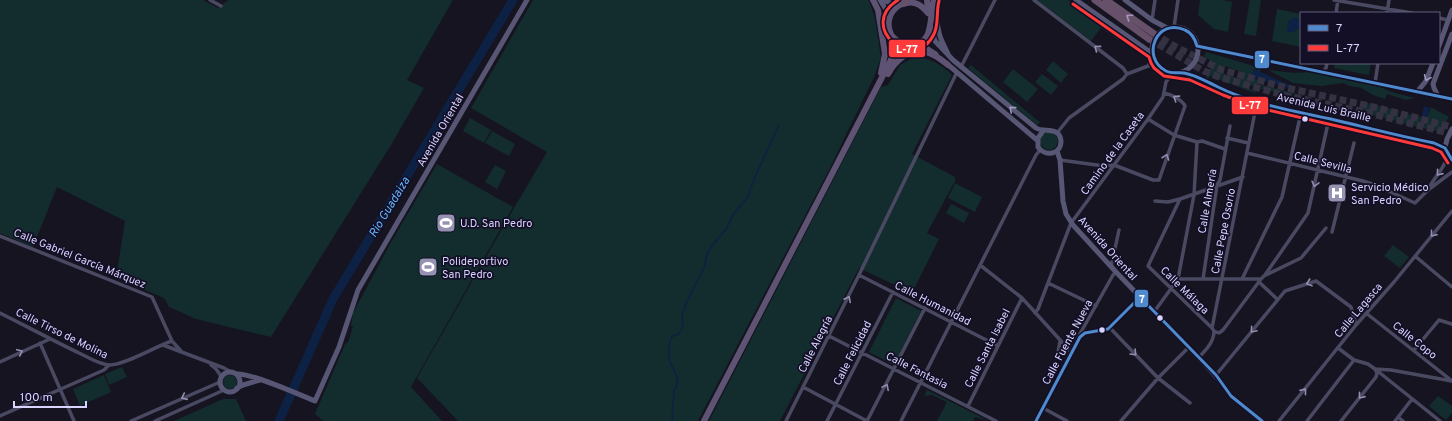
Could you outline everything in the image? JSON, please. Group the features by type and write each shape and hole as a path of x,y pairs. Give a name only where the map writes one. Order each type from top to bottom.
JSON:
{"highway":[{"path":"1088,0 1106,8"},
{"path":"1095,0 1151,36 1106,0"},
{"path":"1110,0 1116,7"}],"main road":[{"path":"873,0 878,10 885,54 881,80"},
{"path":"892,58 900,50 923,41 926,37 931,28 927,0"},
{"path":"930,19 934,0"},
{"path":"704,421 892,58 894,46 889,28 890,16 893,10 907,2 924,8 928,13"},
{"path":"891,36 899,42 912,45"},
{"path":"881,80 898,61 908,54 915,52 922,51 931,54 948,65"}],"street":[{"path":"210,0 221,6"},
{"name":"Avenida Oriental","path":"260,380 315,401 338,346 358,290 527,0"},
{"path":"881,0 907,2"},
{"path":"881,0 890,16"},
{"path":"937,0 939,32 949,57"},
{"path":"961,67 995,0"},
{"path":"1034,0 1123,68 1127,74"},
{"path":"1076,0 1153,56 1158,65 1166,71 1175,73 1185,71 1193,64 1198,53 1195,39 1189,32 1180,28 1167,28 1158,35 1153,42 1153,56 1148,66"},
{"path":"1125,0 1152,20 1167,28"},
{"path":"1152,20 1155,0"},
{"path":"1174,27 1178,0"},
{"path":"1336,12 1336,0 1407,12"},
{"path":"1387,12 1389,0"},
{"path":"1440,43 1452,10"},
{"path":"1440,18 1448,20"},
{"path":"931,28 935,41 949,57 1036,128 1043,131 1048,130 1057,133 1066,120 1123,79 1127,74 1148,66 1158,65"},
{"path":"1438,96 1433,84 1452,34"},
{"path":"902,421 980,264 1040,150 1037,140 930,49 912,45"},
{"path":"1197,46 1452,99"},
{"path":"1322,72 1326,68 1327,64"},
{"path":"1375,83 1378,64"},
{"path":"1417,92 1426,81 1433,64"},
{"path":"1166,71 1167,80"},
{"name":"Calle Alegría","path":"786,421 859,275 957,72"},
{"path":"1167,80 1175,73"},
{"name":"Avenida Luis Braille","path":"1175,73 1192,75 1225,91 1256,102 1434,143 1445,148"},
{"name":"Camino de la Caseta","path":"1035,313 1038,309 1071,223 1163,97 1167,80"},
{"path":"1060,160 1104,166 1114,165 1154,180 1158,180 1185,106 1168,93 1164,92"},
{"name":"Calle Pepe Osorio","path":"1199,357 1213,339 1213,330 1256,102"},
{"path":"1242,279 1282,197 1301,113"},
{"path":"1148,119 1174,135 1225,148"},
{"path":"1213,330 1219,333 1223,330 1265,275 1308,213 1329,119"},
{"name":"Calle Almería","path":"1203,279 1218,185 1230,126"},
{"path":"1452,129 1447,139 1445,148 1452,160"},
{"path":"1037,140 1043,131"},
{"name":"Avenida Oriental","path":"1057,133 1061,142 1057,151 1060,160 1062,197 1065,211 1071,223 1111,267 1216,375 1231,396 1262,421"},
{"path":"1227,138 1248,143"},
{"path":"1154,312 1178,279 1194,195 1197,142"},
{"path":"1332,232 1354,143"},
{"path":"1040,150 1050,154 1057,151"},
{"name":"Calle Sevilla","path":"1247,153 1375,185 1415,203 1428,190"},
{"path":"1428,190 1433,180 1444,167 1448,155"},
{"path":"1428,190 1452,172"},
{"path":"1155,201 1168,202 1180,199 1242,177"},
{"name":"Calle Málaga","path":"1180,199 1149,264 1149,268 1213,330"},
{"name":"Calle Lagasca","path":"1279,421 1356,324 1452,212"},
{"path":"1265,275 1301,258 1326,228"},
{"path":"1111,267 1119,230"},
{"name":"Calle Gabriel García Márquez","path":"0,236 152,297 172,341 181,351"},
{"path":"1415,256 1452,287"},
{"path":"980,264 1022,298 1060,342 1071,352"},
{"name":"Calle Fuente Nueva","path":"1036,421 1080,337 1081,332 1116,272"},
{"name":"Calle Humanidad","path":"859,275 998,346"},
{"path":"1178,279 1242,279 1260,281 1277,299"},
{"path":"1216,375 1285,291 1316,281 1352,308 1356,324"},
{"path":"1048,283 1096,306"},
{"name":"Calle Felicidad","path":"828,421 893,292"},
{"path":"1080,337 1085,333 1110,328 1140,297"},
{"name":"Calle Santa Isabel","path":"968,406 1022,298"},
{"path":"803,388 867,421 925,308"},
{"name":"Calle Tirso de Molina","path":"0,313 95,361 110,365 121,363 162,344 172,341"},
{"name":"Calle Copo","path":"1366,313 1452,381"},
{"path":"1414,350 1439,320 1452,324"},
{"path":"1110,328 1158,378 1190,403"},
{"name":"Calle Fantasia","path":"829,336 996,421"},
{"path":"0,362 50,339"},
{"name":"Calle Fuente Nueva","path":"1057,358 1060,342"},
{"path":"40,343 74,421"},
{"path":"162,344 234,373 240,381 236,389"},
{"path":"1121,421 1158,378 1189,347"},
{"path":"1338,348 1354,360 1368,364 1375,369 1440,421"},
{"path":"1307,421 1354,360"},
{"path":"209,363 216,369 221,386 224,390"},
{"path":"0,416 104,370 110,365"},
{"path":"1375,369 1391,370 1452,381"},
{"path":"1341,421 1376,377 1377,373 1375,369"},
{"path":"131,421 220,379 225,373 240,373 260,380"},
{"path":"155,421 224,390 231,391 243,385 260,380"},
{"path":"1395,421 1412,399"},
{"path":"1043,408 1067,421"},
{"path":"1398,417 1403,421"}],"green space":[{"path":"0,0 203,0 218,8 228,0 453,0 407,80 424,88 391,145 271,337 196,319 169,307 164,298 116,278 125,221 57,187 33,247 0,233"},
{"path":"533,0 869,1 875,18 881,58 874,77 829,170 698,421 458,421 417,378 547,152 471,108"},
{"path":"1037,0 1068,0 1121,40 1120,41 1101,28 1091,41"},
{"path":"1200,0 1222,0 1232,2 1228,32 1214,29 1198,15"},
{"path":"1250,0 1261,0 1256,36 1244,34"},
{"path":"1277,9 1300,14 1300,47 1272,41"},
{"path":"1206,52 1261,68 1260,72 1254,69 1251,77 1259,80 1257,87 1249,85 1248,88 1256,92 1255,93 1210,76 1208,79 1206,78 1214,62 1204,57","holes":["1225,66 1242,72 1239,79 1222,73"]},
{"path":"914,57 925,58 935,62 952,75 912,154 955,177 955,181 927,233 939,239 912,293 859,268 780,421 709,421 881,87 888,85 900,65"},
{"path":"1053,61 1068,74 1061,83 1046,70"},
{"path":"1335,64 1371,64 1369,75 1334,68"},
{"path":"971,65 1040,122 1037,125 968,68"},
{"path":"1013,69 1038,89 1027,102 1003,82"},
{"path":"1268,70 1295,73 1310,72 1381,87 1391,92 1415,98 1406,100 1387,94 1385,99 1373,95 1361,88 1343,83 1321,86 1293,83"},
{"path":"1042,74 1058,86 1051,95 1035,82"},
{"path":"1262,85 1293,93 1292,96 1261,89"},
{"path":"1364,102 1399,111 1397,121 1361,112"},
{"path":"1431,107 1449,117 1440,132 1423,128"},
{"path":"1403,113 1421,117 1419,127 1401,123"},
{"path":"470,118 491,130 484,143 463,131"},
{"path":"492,131 515,144 509,156 485,143"},
{"path":"1049,132 1055,135 1058,141 1055,147 1049,150 1043,147 1040,141 1043,135"},
{"name":"Polideportivo San Pedro","path":"437,164 513,207 411,387 442,421 323,421 315,414 345,344 348,342 353,327 351,325 353,313 390,244"},
{"path":"495,165 506,171 497,189 485,182"},
{"path":"955,183 982,197 975,212 948,198"},
{"path":"951,204 969,213 964,223 946,213"},
{"path":"1393,245 1409,257 1400,268 1384,256"},
{"path":"896,298 921,311 894,365 869,352"},
{"path":"122,367 127,377 109,385 105,374"},
{"path":"104,375 111,392 80,406 73,389"},
{"path":"227,375 233,375 237,379 237,385 233,389 227,389 223,385 223,379"},
{"path":"927,390 987,420 975,417 973,421 937,421 947,402 932,395 924,396"},
{"path":"1438,396 1452,406 1452,413 1446,420 1429,406"},
{"path":"223,399 236,399 246,421 174,421"}],"water":[{"path":"1297,17 1300,28 1296,29 1294,32 1287,32 1288,21"},
{"path":"1254,69 1294,87 1294,90 1251,77"},
{"path":"1424,106 1430,108 1423,128 1419,127"}],"waterway":[{"name":"Rio Guadaiza","path":"279,421 333,299 513,0"},
{"path":"672,421 674,390 678,382 669,358 669,346 672,336 677,335 682,330 682,315 687,301 704,268 707,254 726,229 733,215 748,197 754,179 779,125"}],"tunnel":[{"path":"1153,33 1176,47 1222,70 1287,88 1370,106 1452,127"},
{"path":"1149,39 1204,71 1219,77 1283,95 1369,113 1452,134"}],"transit line":[{"name":"L-77","path":"898,0 887,11 883,22 886,33 893,42 903,48 914,50 925,45 934,34 936,30 939,1"},
{"name":"L-77","path":"1073,4 1149,57 1154,68 1164,76 1190,80 1255,107 1432,148 1441,152 1448,163"},
{"name":"7","path":"1452,99 1197,46 1190,33 1175,27 1167,29 1160,34 1155,40 1153,48 1154,57 1158,65 1168,72 1193,75 1232,93 1266,105 1434,143 1445,148 1452,160"},
{"name":"7","path":"1036,421 1080,337 1085,333 1108,329 1140,297 1216,375 1231,396 1262,421"}],"place":[{"name":"Servicio Médico San Pedro","path":"1337,193"},
{"name":"U.D. San Pedro","path":"446,223"},
{"name":"Polideportivo San Pedro","path":"428,267"}]}
